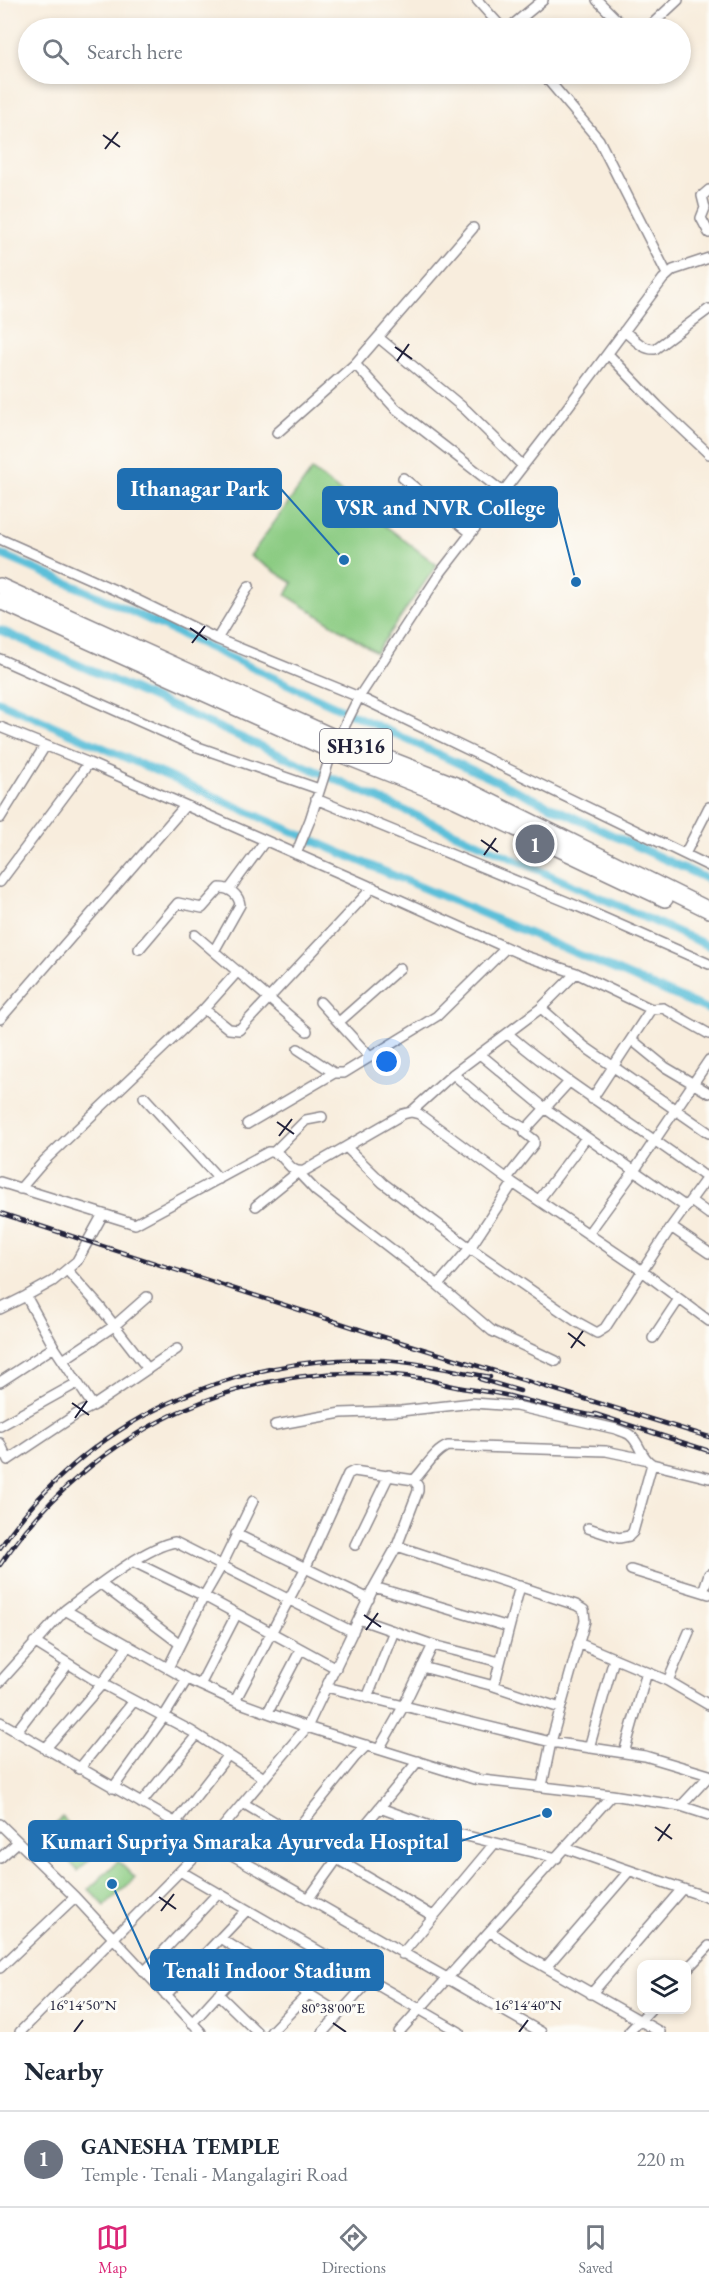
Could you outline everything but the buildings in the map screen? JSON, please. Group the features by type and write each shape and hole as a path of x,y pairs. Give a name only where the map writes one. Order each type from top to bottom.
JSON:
{"main road":[{"name":"SH316","path":"0,586 709,921"},
{"name":"SH316","path":"0,601 335,745 463,788 709,910"}],"street":[{"path":"477,0 493,18"},
{"path":"521,18 543,0"},
{"path":"597,0 615,18"},
{"path":"659,18 678,0"},
{"path":"551,84 599,140 667,274"},
{"path":"709,190 702,196 705,208 701,218 709,233"},
{"path":"277,433 355,364 472,228"},
{"path":"296,854 335,745 357,700 441,572 667,274 709,258"},
{"path":"624,331 648,349 655,349 709,309"},
{"path":"379,338 466,410 523,466"},
{"path":"608,354 709,454"},
{"path":"355,364 396,409 503,492"},
{"path":"403,478 471,533"},
{"path":"0,539 135,598 217,639 357,700 709,866"},
{"path":"217,639 249,586"},
{"path":"0,659 195,746 321,784"},
{"path":"0,727 373,887 506,948 576,974 651,1009 663,1008 709,1034"},
{"path":"0,818 45,746"},
{"path":"0,882 89,764"},
{"path":"316,799 577,906 709,964"},
{"path":"0,1019 185,806"},
{"path":"685,854 709,807"},
{"path":"229,890 266,841"},
{"path":"204,1009 229,1029 236,1031 373,887"},
{"path":"140,949 178,903 202,908 220,888 229,890 239,899 240,905 213,951"},
{"path":"195,936 307,1031"},
{"path":"248,1124 334,1073 344,1073 437,1016 506,948"},
{"path":"339,1022 400,968"},
{"path":"20,1189 45,1160 204,1009 238,971"},
{"path":"411,1112 453,1074 541,1008 576,974"},
{"path":"320,1002 370,1057"},
{"path":"541,1008 585,1047 709,1133"},
{"path":"592,1099 651,1009"},
{"path":"346,1147 383,1183 470,1248 577,1322 597,1333 605,1328 671,1227 708,1176 592,1099 508,1034"},
{"path":"632,1040 665,1067 709,1093"},
{"path":"298,1049 334,1073"},
{"path":"481,1055 546,1109 586,1138 634,1171 709,1214"},
{"path":"588,1234 676,1111 709,1060"},
{"path":"438,1285 470,1248 534,1144 534,1140 525,1132 526,1129 504,1117 453,1074"},
{"path":"526,1129 569,1082"},
{"path":"144,1097 219,1179"},
{"path":"256,1206 298,1172 304,1171 403,1114 411,1112 419,1114 709,1319"},
{"path":"0,1182 135,1224 268,1152 275,1151 306,1120 322,1117"},
{"path":"539,1200 586,1138"},
{"path":"275,1151 316,1191 438,1285 492,1330 556,1361"},
{"path":"0,1309 68,1271 77,1262 103,1214"},
{"path":"671,1227 709,1253"},
{"path":"68,1271 148,1370"},
{"path":"26,1296 54,1347 93,1406"},
{"path":"63,1360 114,1326 147,1297"},
{"path":"652,1338 679,1299"},
{"path":"0,1382 54,1347"},
{"path":"0,1443 4,1463 177,1349"},
{"path":"0,1426 77,1383"},
{"path":"275,1425 341,1413 401,1411 473,1403 516,1406 616,1429 629,1434 648,1461 633,1532 629,1536 619,1538 588,1528"},
{"path":"414,1480 426,1468 439,1449 448,1446 606,1451 709,1478"},
{"path":"20,2032 208,1842 308,1727 374,1587 397,1546 418,1491 414,1480 354,1471 348,1474 305,1569 235,1701"},
{"path":"355,1545 389,1475"},
{"path":"168,1668 253,1501"},
{"path":"236,1534 369,1599"},
{"path":"0,1682 65,1610 144,1554 175,1542 353,1632"},
{"path":"397,1546 576,1605 584,1610 585,1621 551,1742 542,1786"},
{"path":"134,1563 204,1596 336,1668"},
{"path":"631,1570 706,1593 709,1574"},
{"path":"100,1584 180,1644"},
{"path":"494,1686 520,1586"},
{"path":"374,1587 509,1627"},
{"path":"65,1610 187,1679 235,1701 308,1727 474,1779 612,1795 681,1806 709,1815"},
{"path":"200,1685 236,1615"},
{"path":"359,1619 433,1645 500,1662"},
{"path":"367,1698 394,1631"},
{"path":"668,1681 689,1632"},
{"path":"34,1642 102,1684 197,1735 264,1778"},
{"path":"578,1643 668,1681 709,1705"},
{"path":"45,1749 102,1684 128,1645"},
{"path":"379,1749 403,1707 433,1645"},
{"path":"268,1712 301,1649"},
{"path":"589,1748 614,1659"},
{"path":"16,1732 68,1664"},
{"path":"422,1667 494,1686 560,1708"},
{"path":"624,1753 646,1672"},
{"path":"113,1788 163,1718 187,1679"},
{"path":"326,1687 551,1742 645,1756 709,1776 681,1806"},
{"path":"79,1769 134,1701"},
{"path":"0,1722 541,2032"},
{"path":"141,1803 197,1735"},
{"path":"293,1834 367,1745"},
{"path":"176,1823 228,1755"},
{"path":"309,1898 337,1858 418,1761"},
{"path":"399,2032 612,1795"},
{"path":"243,1803 433,1916"},
{"path":"380,1808 438,1829 556,1858"},
{"path":"0,1824 75,1897 201,2032"},
{"path":"421,1854 438,1829"},
{"path":"0,1858 18,1842"},
{"path":"402,1954 494,1844"},
{"path":"565,1848 709,1898"},
{"path":"180,1871 459,2032"},
{"path":"546,1967 629,1871"},
{"path":"591,1994 682,1889"},
{"path":"144,1972 218,1893"},
{"path":"0,1968 75,1897"},
{"path":"166,1995 247,1910"},
{"path":"490,1932 591,1994 660,2032"},
{"path":"220,1938 339,2013"},
{"path":"691,1966 709,1946"},
{"path":"192,2023 251,1958"},
{"path":"323,2032 369,1981"},
{"path":"272,2032 309,1993"},
{"path":"218,1994 257,2032"},
{"path":"628,2032 646,2014"}],"green space":[{"path":"312,470 437,565 376,652 286,595 293,583 250,556"},
{"path":"62,1817 97,1852 78,1871 44,1835"},
{"path":"118,1861 135,1878 105,1906 89,1889"}],"waterway":[{"path":"0,554 100,597 709,880"},
{"path":"0,630 709,946"},
{"path":"0,702 341,853 709,1010"}],"railway":[{"path":"0,1213 374,1334 709,1437"},
{"path":"0,1548 34,1503 74,1464 118,1431 166,1404 218,1383 271,1369 326,1361 396,1361 490,1377"},
{"path":"0,1565 38,1516 82,1473 131,1437 185,1409 241,1389 301,1377 362,1373 425,1379 603,1417"},
{"path":"480,1379 520,1391"},
{"path":"595,1414 709,1451"}],"place":[{"name":"Ithanagar Park","path":"344,560"},
{"name":"VSR and NVR College","path":"576,582"},
{"name":"GANESHA TEMPLE","path":"535,844"},
{"name":"Kumari Supriya Smaraka Ayurveda Hospital","path":"547,1813"},
{"name":"Tenali Indoor Stadium","path":"112,1884"}]}
